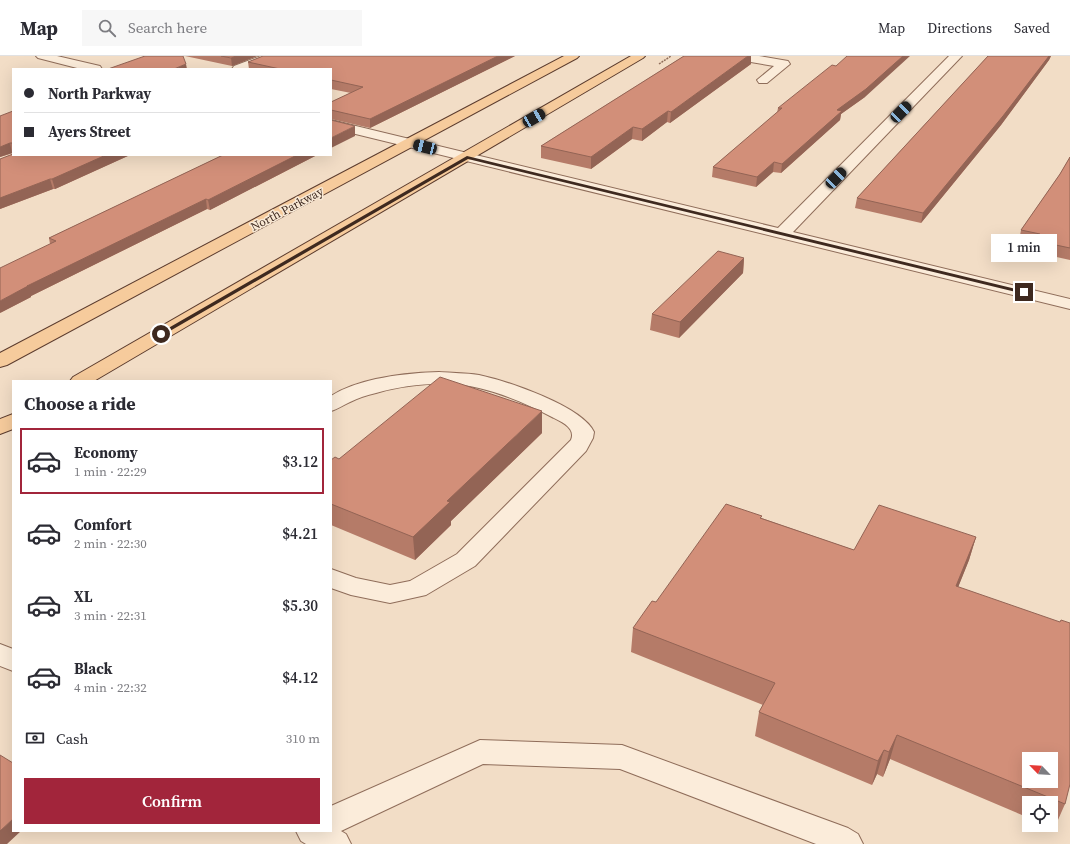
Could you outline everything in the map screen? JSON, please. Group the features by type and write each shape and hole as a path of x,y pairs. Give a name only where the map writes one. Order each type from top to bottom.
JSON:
{"main road":[{"name":"North Parkway","path":"0,361 573,56"},
{"path":"82,380 639,56"},
{"path":"0,428 12,421"}],"street":[{"path":"42,56 92,68"},
{"path":"241,68 271,56"},
{"path":"739,56 784,64 763,80"},
{"path":"781,234 956,56"},
{"path":"332,124 1070,304"},
{"path":"332,404 358,391 389,383 439,378 483,383 521,394 575,420 582,429 583,437 578,446 466,560 417,589 390,594 351,586 332,578"},
{"path":"0,654 12,660"},
{"path":"332,821 480,752 622,758 838,838 847,844"},
{"path":"314,832 335,844"}],"building":[{"path":"145,56 183,56 186,64 176,68 111,68"},
{"path":"221,56 236,56 231,58"},
{"path":"263,56 498,56 370,119 332,110 332,102 363,87 332,80 332,68 275,68 248,62"},
{"path":"684,56 748,56 671,112 668,111 642,129 633,127 591,157 541,146"},
{"path":"847,56 903,56 866,89 837,110 842,111 782,164 774,162 757,177 713,167 782,108 778,108 832,65 836,66"},
{"path":"988,56 1049,56 1003,116 923,213 857,198"},
{"path":"12,111 12,143 0,147 0,116"},
{"path":"332,120 355,126 332,138"},
{"path":"12,154 12,156 104,156 52,179 0,198 0,159"},
{"path":"221,156 295,156 208,200 206,199 27,286 0,301 0,268 56,241 49,238"},
{"path":"1070,157 1070,248 1037,241 1040,234 1021,230"},
{"path":"718,251 744,258 680,322 652,314"},
{"path":"440,377 542,411 447,501 450,502 413,537 332,504 332,459 335,457 339,459"},
{"path":"726,504 762,516 760,518 854,550 879,505 976,537 956,586 1060,622 1061,620 1070,623 1070,784 1065,804 1058,801 1058,796 1046,796 1026,788 1058,788 1058,752 1022,752 1022,786 897,735 889,752 884,750 878,761 759,712 775,683 633,628 652,601 656,602"},
{"path":"0,755 12,762 12,820 0,831"}],"route":[{"path":"161,334 467,157 1024,292"}]}
